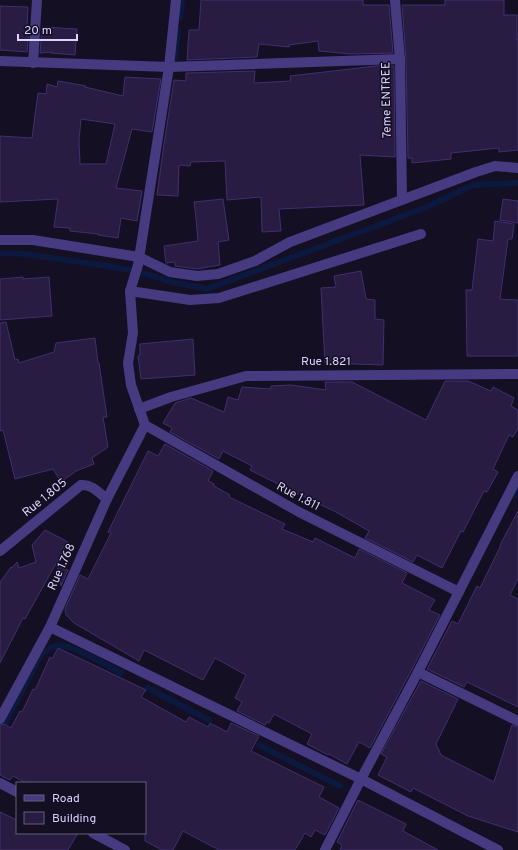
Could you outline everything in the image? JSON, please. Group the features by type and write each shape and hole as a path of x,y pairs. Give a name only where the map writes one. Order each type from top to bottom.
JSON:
{"street":[{"path":"33,63 37,0"},
{"path":"145,425 131,385 128,363 133,333 130,291 139,261 169,67 176,0"},
{"name":"7eme ENTREE","path":"395,0 400,59 402,200"},
{"path":"0,61 169,67 400,59"},
{"path":"0,240 33,240 139,261 170,272 197,276 218,274 255,261 290,242 495,166 518,168"},
{"path":"130,291 190,300 219,298 421,234"},
{"name":"Rue 1.821","path":"139,409 171,396 246,376 518,374"},
{"name":"Rue 1.768","path":"0,718 50,626 107,499 145,425"},
{"name":"Rue 1.811","path":"145,425 299,512 459,592"},
{"path":"325,850 518,476"},
{"name":"Rue 1.805","path":"0,550 81,485 87,484 92,486 107,499"},
{"path":"50,626 361,780 498,850"},
{"path":"418,672 518,721"},
{"path":"0,783 16,791"},
{"path":"95,834 125,850"}],"building":[{"path":"201,0 363,0 363,5 389,5 393,53 351,54 319,51 318,41 289,45 289,47 259,44 257,57 187,60 189,30 199,30"},
{"path":"445,0 504,0 504,15 517,15 518,150 499,152 499,148 451,153 451,159 412,163 412,158 408,158 406,59 402,5 445,5"},
{"path":"0,6 28,7 27,26 29,26 27,52 0,50"},
{"path":"42,27 77,29 75,55 51,53 52,52 40,53"},
{"path":"376,66 394,66 395,157 360,155 364,205 279,209 281,231 262,232 261,197 227,200 225,161 191,162 190,166 179,165 178,196 157,195 174,80 186,81 186,73 255,71 254,83 291,81 290,76"},
{"path":"125,77 161,79 152,132 132,129 116,188 142,191 137,221 121,218 118,238 70,231 70,228 54,227 58,199 0,202 0,136 32,138 38,93 46,94 47,84 57,87 58,81 86,86 85,87 123,96","holes":["81,119 115,124 106,164 80,164 79,140"]},
{"path":"223,199 229,240 218,242 220,265 197,269 175,266 175,262 166,263 164,246 198,241 194,202"},
{"path":"503,199 518,201 518,223 500,220"},
{"path":"495,221 514,224 512,239 508,239 500,299 518,300 518,356 467,356 466,290 472,290 478,239 493,241"},
{"path":"361,271 366,299 375,300 375,319 384,320 383,365 325,363 321,288 336,287 334,276"},
{"path":"23,277 23,279 49,277 52,316 0,320 0,279"},
{"path":"6,322 15,360 18,359 19,363 54,352 56,343 95,338 107,417 103,417 108,447 92,458 94,464 76,471 61,482 53,469 15,479 3,430 0,431 0,323"},
{"path":"193,339 195,375 141,379 138,356 140,355 140,344"},
{"path":"445,381 468,381 491,391 493,387 514,398 511,406 518,410 518,428 513,437 509,435 493,469 498,472 487,492 484,491 442,568 417,555 413,562 365,538 369,531 336,512 250,470 252,466 223,451 219,459 170,432 172,428 163,423 175,403 191,398 224,412 228,397 238,400 242,387 271,389 271,386 291,385 326,390 325,382 352,382 426,420"},
{"path":"165,444 213,471 208,481 230,495 229,497 285,524 282,529 313,542 315,538 355,558 359,549 407,573 402,583 435,600 429,610 440,615 370,748 359,742 347,764 307,744 312,734 274,714 269,723 267,722 265,725 237,711 242,702 235,698 246,675 215,658 203,680 144,650 139,661 74,623 66,615 65,609 80,575 88,579 111,533 108,532 148,451 158,456"},
{"path":"518,511 518,579 510,595 518,599 518,707 467,682 464,687 427,669 452,621 458,624 477,586 480,588"},
{"path":"45,530 68,542 25,619 23,618 0,663 0,582 11,567 12,568 17,562 19,568 36,562 32,545"},
{"path":"57,565 68,570 61,586"},
{"path":"58,648 146,690 141,697 186,722 189,717 208,727 210,723 227,732 231,723 259,736 251,751 324,787 319,797 339,808 325,835 315,830 311,837 305,833 295,850 219,850 183,831 173,850 162,850 145,841 146,782 24,782 13,776 10,780 0,775 0,725 4,724 11,728 20,711 22,712 33,689 35,690 50,657 52,659"},
{"path":"421,681 458,699 436,744 441,755 494,782 512,725 518,727 518,832 468,816 413,788 411,792 378,775 387,757 381,754"},
{"path":"358,800 406,824 403,831 438,850 340,850 342,845 337,842"},
{"path":"0,812 16,820 16,834 77,834 68,850 0,850"}],"waterway":[{"path":"180,18 182,0"},
{"path":"175,58 178,30"},
{"path":"0,253 25,254 108,266 207,289 427,207 473,185 518,183"},
{"path":"515,494 518,489"},
{"path":"0,733 41,655 52,647 60,645 73,648 121,673"},
{"path":"148,688 209,720"},
{"path":"259,745 340,786"}]}
